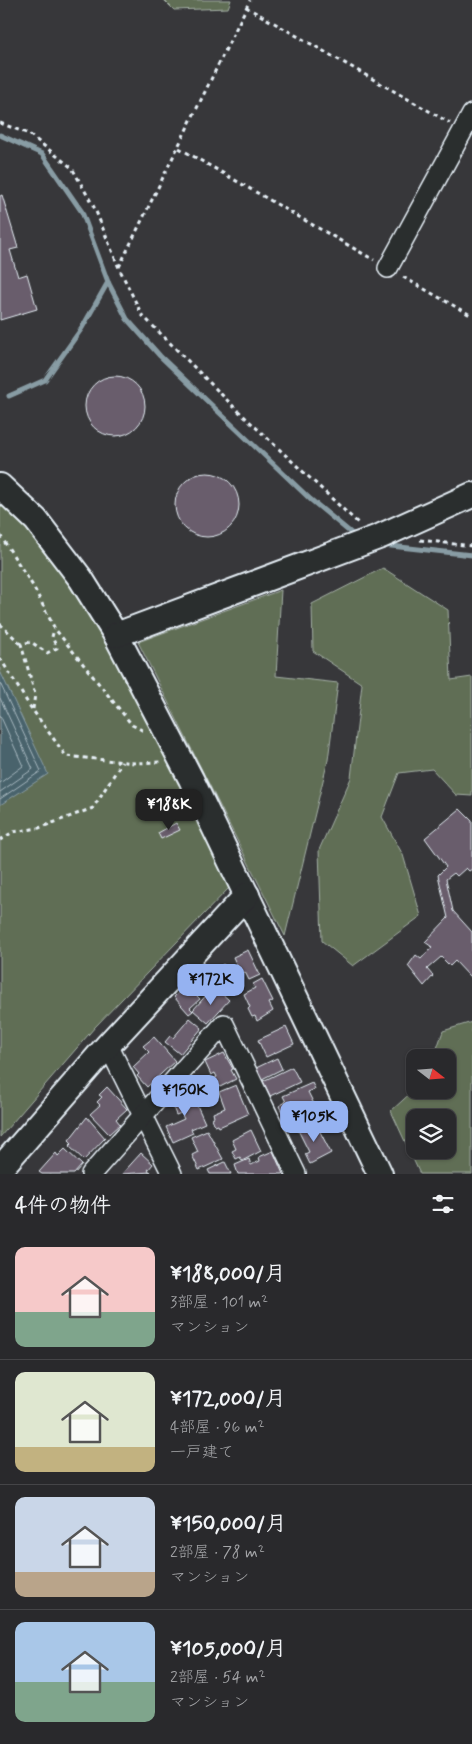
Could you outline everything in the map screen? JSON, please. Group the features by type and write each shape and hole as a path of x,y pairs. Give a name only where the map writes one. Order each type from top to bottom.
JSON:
{"street":[{"path":"388,268 467,122"},
{"path":"0,486 36,520 81,579 116,635 191,779 380,1174"},
{"path":"116,635 381,536 472,495"},
{"path":"0,1169 108,1045 247,895"},
{"path":"91,1174 224,1024 296,1174"},
{"path":"108,1045 172,1174"}],"path":[{"path":"119,268 250,0"},
{"path":"246,7 467,122"},
{"path":"0,123 29,134 72,168 95,209 119,268 142,316 356,522 381,536"},
{"path":"179,148 472,316"},
{"path":"0,535 33,586 54,629 105,689 132,725 146,732"},
{"path":"417,540 472,546"},
{"path":"0,624 21,644 36,694 32,710"},
{"path":"21,644 31,642 47,653 57,648 52,637 54,629"},
{"path":"0,658 32,710 66,756 122,762 156,762"},
{"path":"0,840 12,832 39,828 92,808 122,762"}],"green space":[{"path":"164,0 231,0 228,8 174,10"},
{"path":"0,495 26,520 105,631 172,764 229,888 95,1027 0,1137"},
{"path":"383,568 448,610 451,680 472,677 472,796 456,795 432,769 399,773 382,817 403,855 421,916 353,966 322,941 319,850 351,778 362,684 313,651 312,604"},
{"path":"281,590 276,676 338,683 328,760 285,936 138,642"},
{"path":"472,1022 472,1174 420,1174 413,1159 456,1159 456,1109 406,1109 406,1144 391,1111 406,1097 406,1099 456,1099 456,1049 437,1049 443,1031"}],"water":[{"path":"0,671 48,774 0,805"}],"building":[{"path":"2,195 18,248 10,250 18,277 27,274 37,309 0,320 0,196"},
{"path":"115,376 131,381 136,385 140,390 145,406 140,422 136,427 131,431 115,436 99,431 94,427 90,422 85,406 90,390 94,385 99,381"},
{"path":"201,473 213,473 230,482 237,493 239,505 237,517 230,528 213,537 201,537 189,532 180,523 175,511 175,499 180,487 189,478"},
{"path":"460,809 472,821 472,869 469,871 466,868 457,876 454,873 446,879 453,911 472,932 472,975 470,977 455,961 450,966 441,957 427,969 433,976 424,986 408,966 416,955 421,959 432,947 425,942 448,918 438,875 446,867 425,838"},
{"path":"176,823 180,830 161,839 158,833"},
{"path":"248,950 260,975 249,980 245,972 241,974 233,957"},
{"path":"223,964 241,983 232,993 213,974"},
{"path":"262,979 273,1001 269,1003 273,1011 257,1021 255,1016 252,1017 248,1009 250,1007 244,994 255,988 253,984"},
{"path":"191,981 201,992 197,996 200,999 190,1008 193,1011 189,1014 174,997"},
{"path":"211,990 217,995 220,992 229,1000 208,1023 193,1010"},
{"path":"190,1018 202,1028 180,1054 165,1042 170,1036 173,1038"},
{"path":"286,1027 294,1044 266,1057 258,1040"},
{"path":"154,1037 175,1061 147,1087 137,1076 139,1074 133,1067 149,1052 143,1046"},
{"path":"224,1053 236,1079 220,1087 213,1079 217,1077 215,1073 211,1075 205,1062"},
{"path":"277,1058 282,1069 262,1079 256,1068"},
{"path":"292,1067 300,1082 270,1096 263,1081"},
{"path":"312,1083 315,1089 308,1092 314,1104 307,1107 311,1118 291,1130 279,1106 286,1102 283,1096"},
{"path":"236,1085 248,1114 219,1127 218,1125 215,1126 212,1118 214,1117 213,1113 225,1108 219,1092"},
{"path":"107,1087 127,1109 116,1119 120,1124 109,1134 90,1114 100,1105 97,1102 102,1097 99,1095"},
{"path":"184,1093 185,1097 192,1094 205,1123 191,1129 193,1133 173,1142 166,1127 184,1119 181,1113 176,1115 173,1107 176,1105 173,1098"},
{"path":"87,1117 105,1138 84,1160 69,1146 72,1143 69,1140"},
{"path":"315,1122 331,1153 310,1164 305,1154 309,1152 298,1130"},
{"path":"207,1130 223,1159 199,1170 192,1155 198,1152 191,1137"},
{"path":"251,1130 261,1151 242,1161 240,1157 236,1159 232,1151 236,1149 232,1140"},
{"path":"65,1149 82,1165 74,1174 42,1174 39,1172 56,1153 58,1156"},
{"path":"273,1151 283,1174 238,1174 235,1165 249,1159 251,1165 260,1161 259,1157"},
{"path":"141,1153 153,1164 148,1170 151,1172 122,1174"},
{"path":"225,1162 231,1174 210,1174 208,1170"}],"waterway":[{"path":"0,135 42,154 82,212 108,282"},
{"path":"9,396 45,380 82,328 108,282 127,319 160,356 310,499 351,533 360,536"},
{"path":"382,545 472,555"}]}
